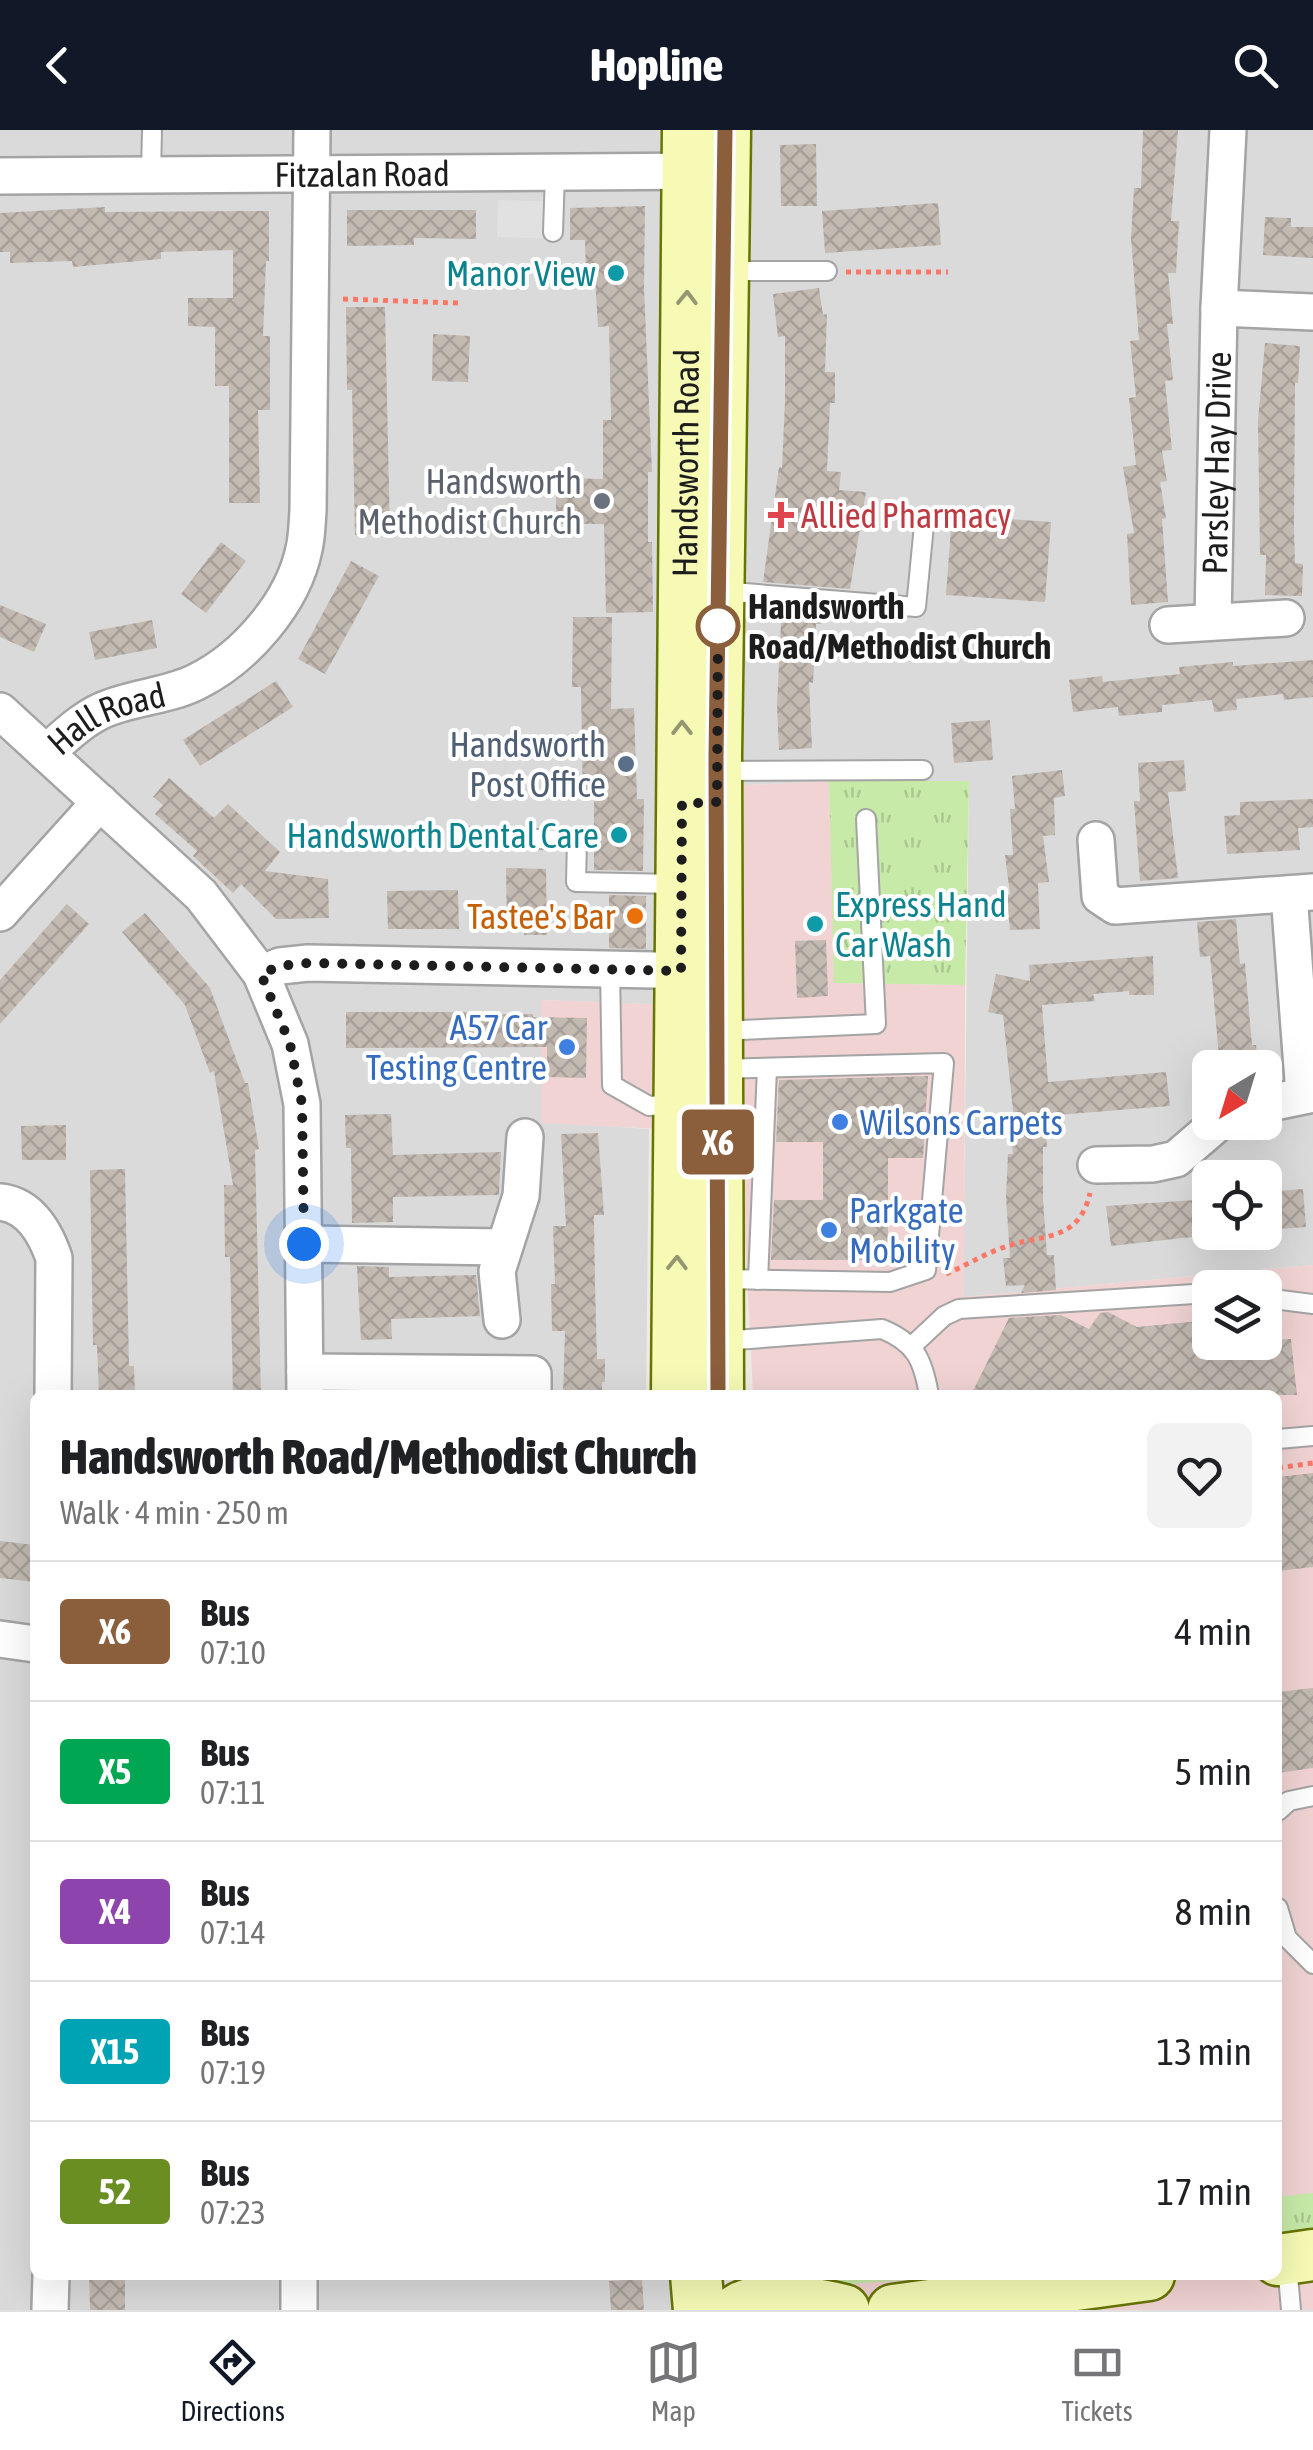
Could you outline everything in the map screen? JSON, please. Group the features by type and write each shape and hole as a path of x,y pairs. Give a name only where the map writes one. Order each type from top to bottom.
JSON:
{"main road":[{"name":"Handsworth Road","path":"706,151 723,270 718,591 699,971 679,1104 697,1342 716,1390"},
{"name":"Handsworth Road","path":"679,1390 697,1342 738,1280 718,1050 682,884 705,793 706,151"},
{"path":"703,2280 734,2302 807,2302 844,2310"},
{"path":"893,2310 989,2303 1120,2280"}],"street":[{"name":"Hall Road","path":"305,1383 302,1104 290,1044 261,974 201,895 46,753 101,711 198,681 236,654 270,619 291,587 304,550 308,511 312,130"},
{"name":"Parsley Hay Drive","path":"1213,622 1219,308 1228,130"},
{"name":"Fitzalan Road","path":"0,176 555,173 706,151"},
{"path":"1219,308 1313,312"},
{"name":"Parsley Hay Drive","path":"1168,624 1286,618"},
{"path":"0,710 46,753"},
{"path":"0,912 100,802"},
{"path":"1096,840 1100,896 1115,906 1301,893 1309,1094 1282,1100"},
{"path":"261,974 280,966 308,963 699,971"},
{"path":"502,1320 498,1271 502,1247 521,1196 525,1137"},
{"path":"1096,1166 1176,1159 1198,1140"},
{"path":"0,1202 23,1210 36,1222 47,1237 54,1258 53,1390"},
{"path":"304,1244 502,1247"},
{"path":"305,1383 532,1374 532,1390"},
{"path":"0,1639 30,1643"},
{"path":"50,2280 50,2310"},
{"path":"299,2280 299,2310"}],"lane":[{"path":"150,174 152,130"},
{"path":"553,232 555,173"},
{"path":"723,270 827,272"},
{"path":"718,591 916,607 924,525"},
{"path":"705,793 923,770"},
{"path":"718,1050 876,1024 866,819"},
{"path":"465,837 577,840 576,882 682,884"},
{"path":"610,970 612,1085 650,1106 679,1104"},
{"path":"718,1050 766,1068 944,1064 926,1270 890,1282 738,1280 766,1068"},
{"path":"912,1346 944,1316 959,1309 1192,1294"},
{"path":"1282,1300 1313,1304"},
{"path":"697,1342 882,1329 912,1346 920,1356 927,1390"},
{"path":"1282,1440 1313,1436"},
{"path":"1282,1807 1289,1801 1313,1796"},
{"path":"1282,1921 1287,1938 1313,1964"},
{"path":"1290,2310 1292,2258"}],"path":[{"path":"827,272 948,272"},
{"path":"330,298 458,303"},
{"path":"1282,1467 1313,1463"}],"shaded area":[{"path":"0,130 1313,130 1313,1265 1192,1270 1192,1276 963,1297 969,782 829,781 731,786 736,1007 541,1000 541,1122 649,1129 646,1390 30,1390 30,2280 686,2280 687,2310 0,2310"},
{"path":"498,200 561,202 561,239 497,237"},
{"path":"829,781 835,983 965,985 964,1297 1192,1276 1192,1360 1282,1360 1282,1270 1258,1270 1313,1265 1313,2310 758,2310 758,2280 1282,2280 1282,1390 753,1390 740,1133 541,1123 541,1000 736,1007 730,786"}],"green space":[{"path":"829,781 969,781 965,985 834,983"},
{"path":"1313,2193 1313,2239 1282,2243 1282,2197"},
{"path":"837,2280 905,2280 848,2284"}],"building":[{"path":"1143,130 1178,130 1171,221 1179,221 1176,273 1168,273 1173,324 1167,324 1173,380 1165,381 1172,450 1162,451 1167,481 1160,482 1166,518 1162,519 1168,602 1131,605 1127,534 1134,533 1123,467 1136,465 1129,398 1136,397 1130,341 1139,340 1131,238 1134,188 1141,188"},
{"path":"816,144 817,206 781,206 780,145"},
{"path":"938,203 941,245 825,253 822,211"},
{"path":"645,206 644,288 652,472 648,472 648,542 652,542 653,612 606,613 604,524 556,524 556,478 603,479 603,420 611,420 609,326 598,327 595,278 586,279 585,240 570,240 570,208"},
{"path":"105,207 105,212 269,211 263,336 270,336 270,410 258,410 260,503 229,503 229,386 215,386 215,327 188,326 188,298 233,298 233,250 161,252 161,259 73,267 72,261 10,263 10,252 0,252 0,213"},
{"path":"347,210 476,210 476,239 414,238 414,245 347,246"},
{"path":"1265,217 1291,218 1291,227 1313,227 1313,258 1263,255"},
{"path":"819,288 823,315 827,314 825,372 835,372 827,471 841,472 839,490 866,492 850,589 763,582 779,467 782,468 785,401 785,336 778,337 773,294"},
{"path":"346,307 385,307 390,534 355,535"},
{"path":"433,334 470,336 468,382 432,381"},
{"path":"1265,343 1300,346 1295,383 1294,529 1295,563 1303,564 1302,596 1265,595 1266,555 1260,555 1258,420"},
{"path":"952,515 1051,522 1045,602 946,595"},
{"path":"221,542 246,561 206,613 181,594"},
{"path":"351,561 379,576 325,674 298,659"},
{"path":"0,605 46,624 34,652 0,637"},
{"path":"772,608 823,612 821,624 816,624 813,683 809,682 812,748 779,750 781,621 771,620"},
{"path":"573,617 612,617 611,709 634,708 637,799 644,799 643,871 594,870 594,799 583,799 581,687 572,687"},
{"path":"152,620 157,648 95,660 89,632"},
{"path":"1313,660 1313,697 1284,700 1283,694 1236,699 1237,710 1214,712 1212,700 1162,705 1162,712 1119,716 1118,707 1073,712 1069,680 1102,676 1103,682 1180,674 1179,667"},
{"path":"276,681 293,707 200,766 183,740"},
{"path":"990,720 993,760 954,763 951,723"},
{"path":"1184,760 1186,791 1168,792 1178,878 1140,881 1134,801 1140,801 1138,763"},
{"path":"1062,770 1065,796 1054,798 1055,835 1043,836 1049,882 1038,883 1040,929 1010,930 1005,855 1013,855 1012,776"},
{"path":"169,778 214,818 228,804 280,852 265,871 328,879 329,918 276,919 241,884 233,893 193,856 197,851 155,814 163,805 153,797"},
{"path":"1313,799 1313,827 1298,828 1300,850 1227,854 1224,816 1240,815 1240,802"},
{"path":"506,868 546,869 547,935 524,935 524,927 507,927"},
{"path":"458,890 459,929 388,929 387,891"},
{"path":"609,895 646,896 646,949 609,948"},
{"path":"67,904 89,924 0,1024 0,980"},
{"path":"145,913 210,988 248,1083 259,1149 255,1150 261,1390 233,1390 224,1185 233,1185 214,1071 210,1073 185,1005 122,932"},
{"path":"1236,919 1240,964 1245,963 1252,1045 1256,1050 1218,1050 1210,956 1200,957 1197,922"},
{"path":"826,940 828,996 797,998 795,941"},
{"path":"1153,956 1154,995 1129,995 1129,991 1093,994 1095,1001 1042,1005 1048,1082 1166,1072 1170,1106 1044,1116 1047,1147 1043,1147 1043,1199 1047,1255 1054,1255 1056,1290 1021,1293 1025,1285 1006,1286 1003,1258 1010,1258 1006,1197 1008,1154 1013,1154 1009,1120 1014,1120 1003,1015 988,1012 996,974 1030,981 1029,965"},
{"path":"346,1012 470,1012 587,1018 586,1078 547,1077 547,1047 346,1048"},
{"path":"928,1076 923,1158 888,1158 888,1260 771,1260 774,1200 823,1200 823,1142 776,1142 779,1080"},
{"path":"391,1114 393,1155 501,1152 499,1195 393,1197 393,1222 352,1223 351,1148 346,1148 345,1115"},
{"path":"66,1125 66,1160 22,1160 21,1126"},
{"path":"598,1133 604,1215 594,1215 597,1359 605,1359 602,1390 563,1390 565,1331 552,1331 553,1226 566,1226 561,1134"},
{"path":"125,1169 129,1366 134,1366 135,1390 99,1390 97,1345 93,1345 90,1170"},
{"path":"1303,1189 1306,1227 1282,1229 1282,1191"},
{"path":"1192,1200 1192,1237 1111,1246 1106,1206"},
{"path":"357,1266 389,1267 389,1277 476,1275 480,1316 391,1319 392,1339 361,1340"},
{"path":"1108,1312 1137,1327 1192,1322 1192,1360 1282,1360 1282,1339 1291,1339 1297,1395 1282,1395 1282,1390 973,1390 1009,1318 1061,1315 1089,1329 1100,1313"},
{"path":"1313,1473 1313,1567 1282,1571 1282,1477"},
{"path":"0,1541 30,1544 30,1581 0,1578"},
{"path":"1313,1688 1313,1768 1282,1772 1282,1692"},
{"path":"89,2280 125,2280 125,2310 90,2310"},
{"path":"642,2280 644,2310 611,2310 609,2281"}],"bus line":[{"name":"X6","path":"718,1390 716,756 725,130"}],"place":[{"name":"Manor View","path":"616,273"},
{"name":"Handsworth Methodist Church","path":"602,501"},
{"name":"Allied Pharmacy","path":"781,515"},
{"name":"Handsworth Road/Methodist Church","path":"718,626"},
{"name":"Handsworth Post Office","path":"626,764"},
{"name":"Handsworth Dental Care","path":"619,835"},
{"name":"Tastee's Bar","path":"635,916"},
{"name":"Express Hand Car Wash","path":"815,924"},
{"name":"A57 Car Testing Centre","path":"567,1047"},
{"name":"Wilsons Carpets","path":"840,1122"},
{"name":"Parkgate Mobility","path":"829,1230"}],"route":[{"path":"304,1244 302,1104 290,1044 261,974 280,966 308,963 681,971 682,804 717,802 718,621 718,626"}]}
